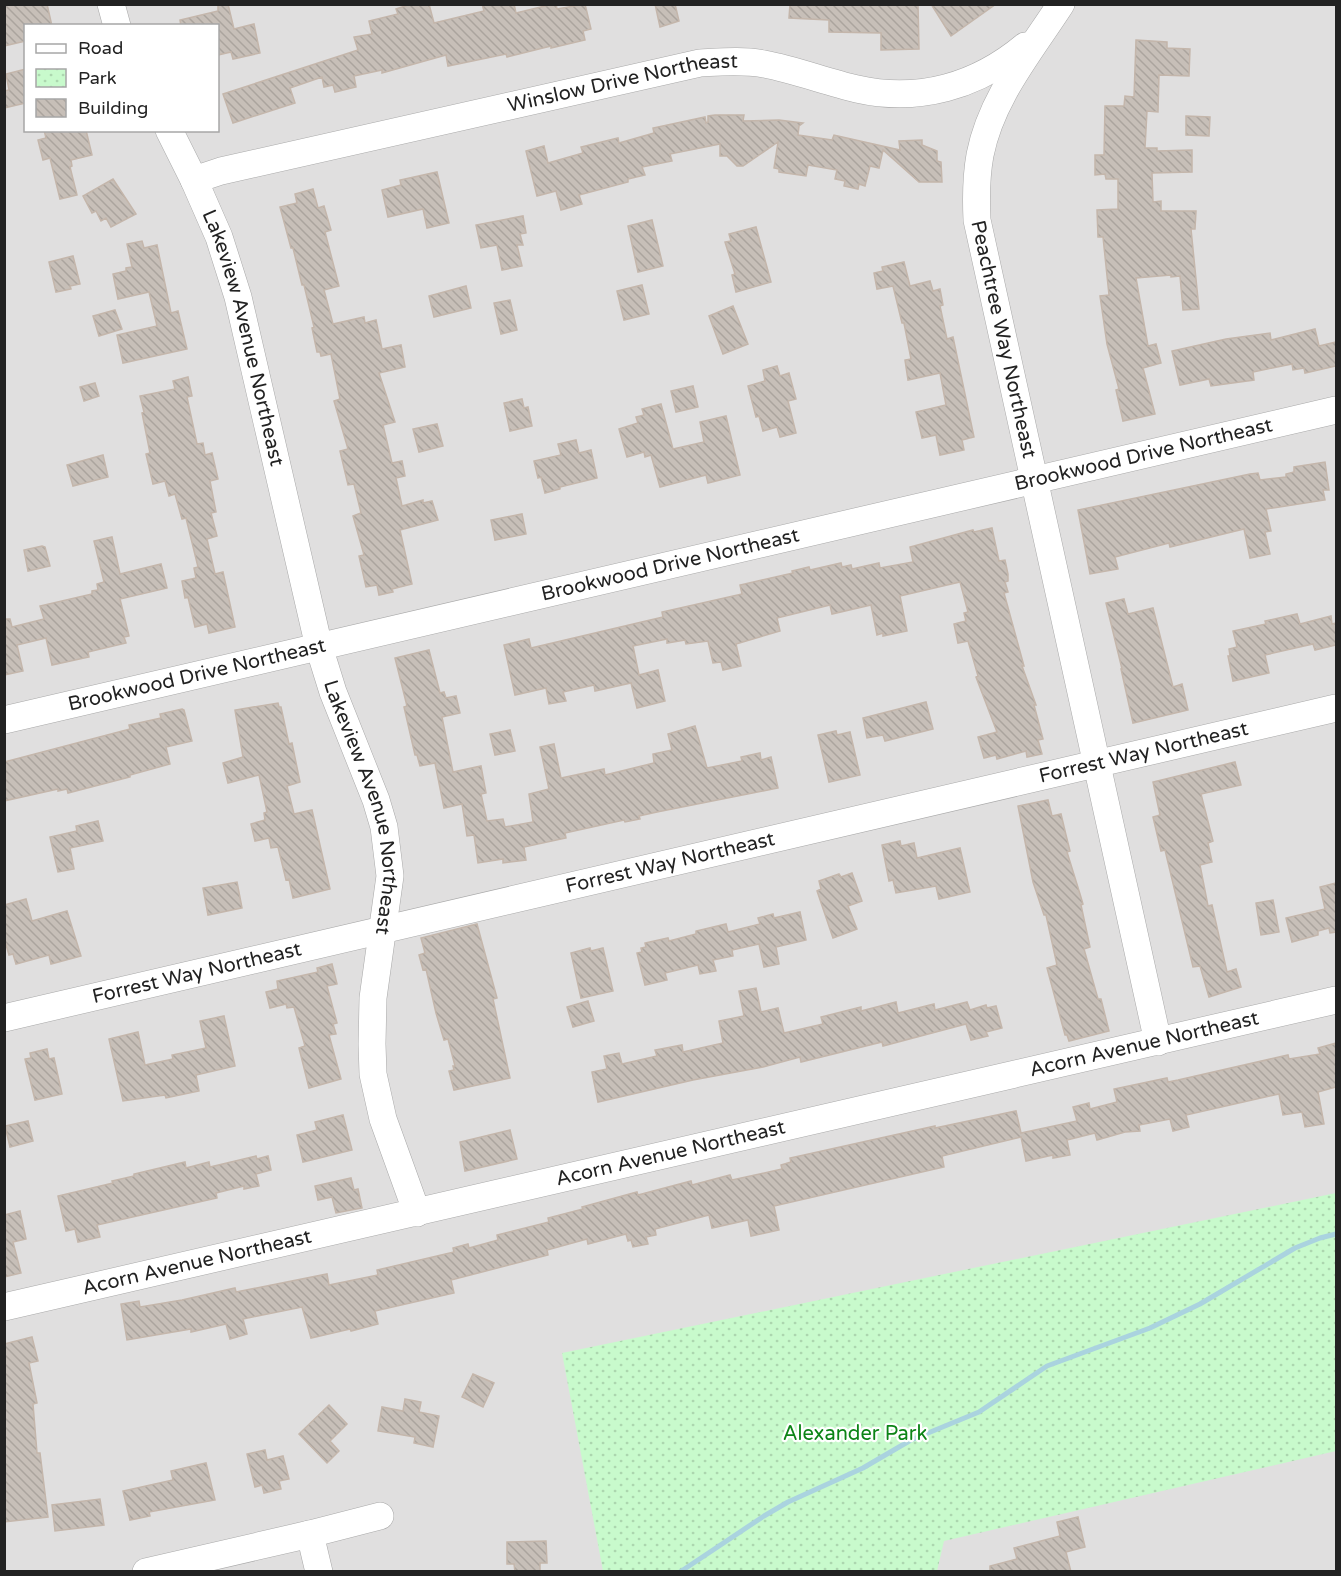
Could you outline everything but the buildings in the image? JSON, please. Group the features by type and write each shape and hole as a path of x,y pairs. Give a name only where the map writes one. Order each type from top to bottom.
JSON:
{"street":[{"path":"111,4 116,24"},
{"name":"Peachtree Way Northeast","path":"1062,4 1008,82 993,114 980,155 976,193 977,220 1158,1042"},
{"name":"Winslow Drive Northeast","path":"194,180 221,171 700,63 733,61 764,64 879,93 932,92 959,85 985,74 1041,36"},
{"name":"Lakeview Avenue Northeast","path":"170,132 219,237 238,297 319,647 333,692 376,800 384,827 390,876 373,998 374,1074 383,1119 417,1213"},
{"name":"Brookwood Drive Northeast","path":"4,720 1336,410"},
{"name":"Forrest Way Northeast","path":"4,1018 1336,708"},
{"name":"Acorn Avenue Northeast","path":"4,1306 417,1213 1336,1000"},
{"path":"146,1572 380,1516"},
{"path":"310,1534 319,1572"}],"shaded area":[{"path":"5,5 1336,5 1336,1571 5,1571"}],"green space":[{"name":"Alexander Park","path":"1336,1193 1336,1451 944,1541 937,1571 603,1571 562,1353"}],"waterway":[{"path":"680,1572 788,1502 863,1468 911,1440 979,1412 1047,1366 1150,1328 1200,1304 1295,1248 1336,1234"}]}
